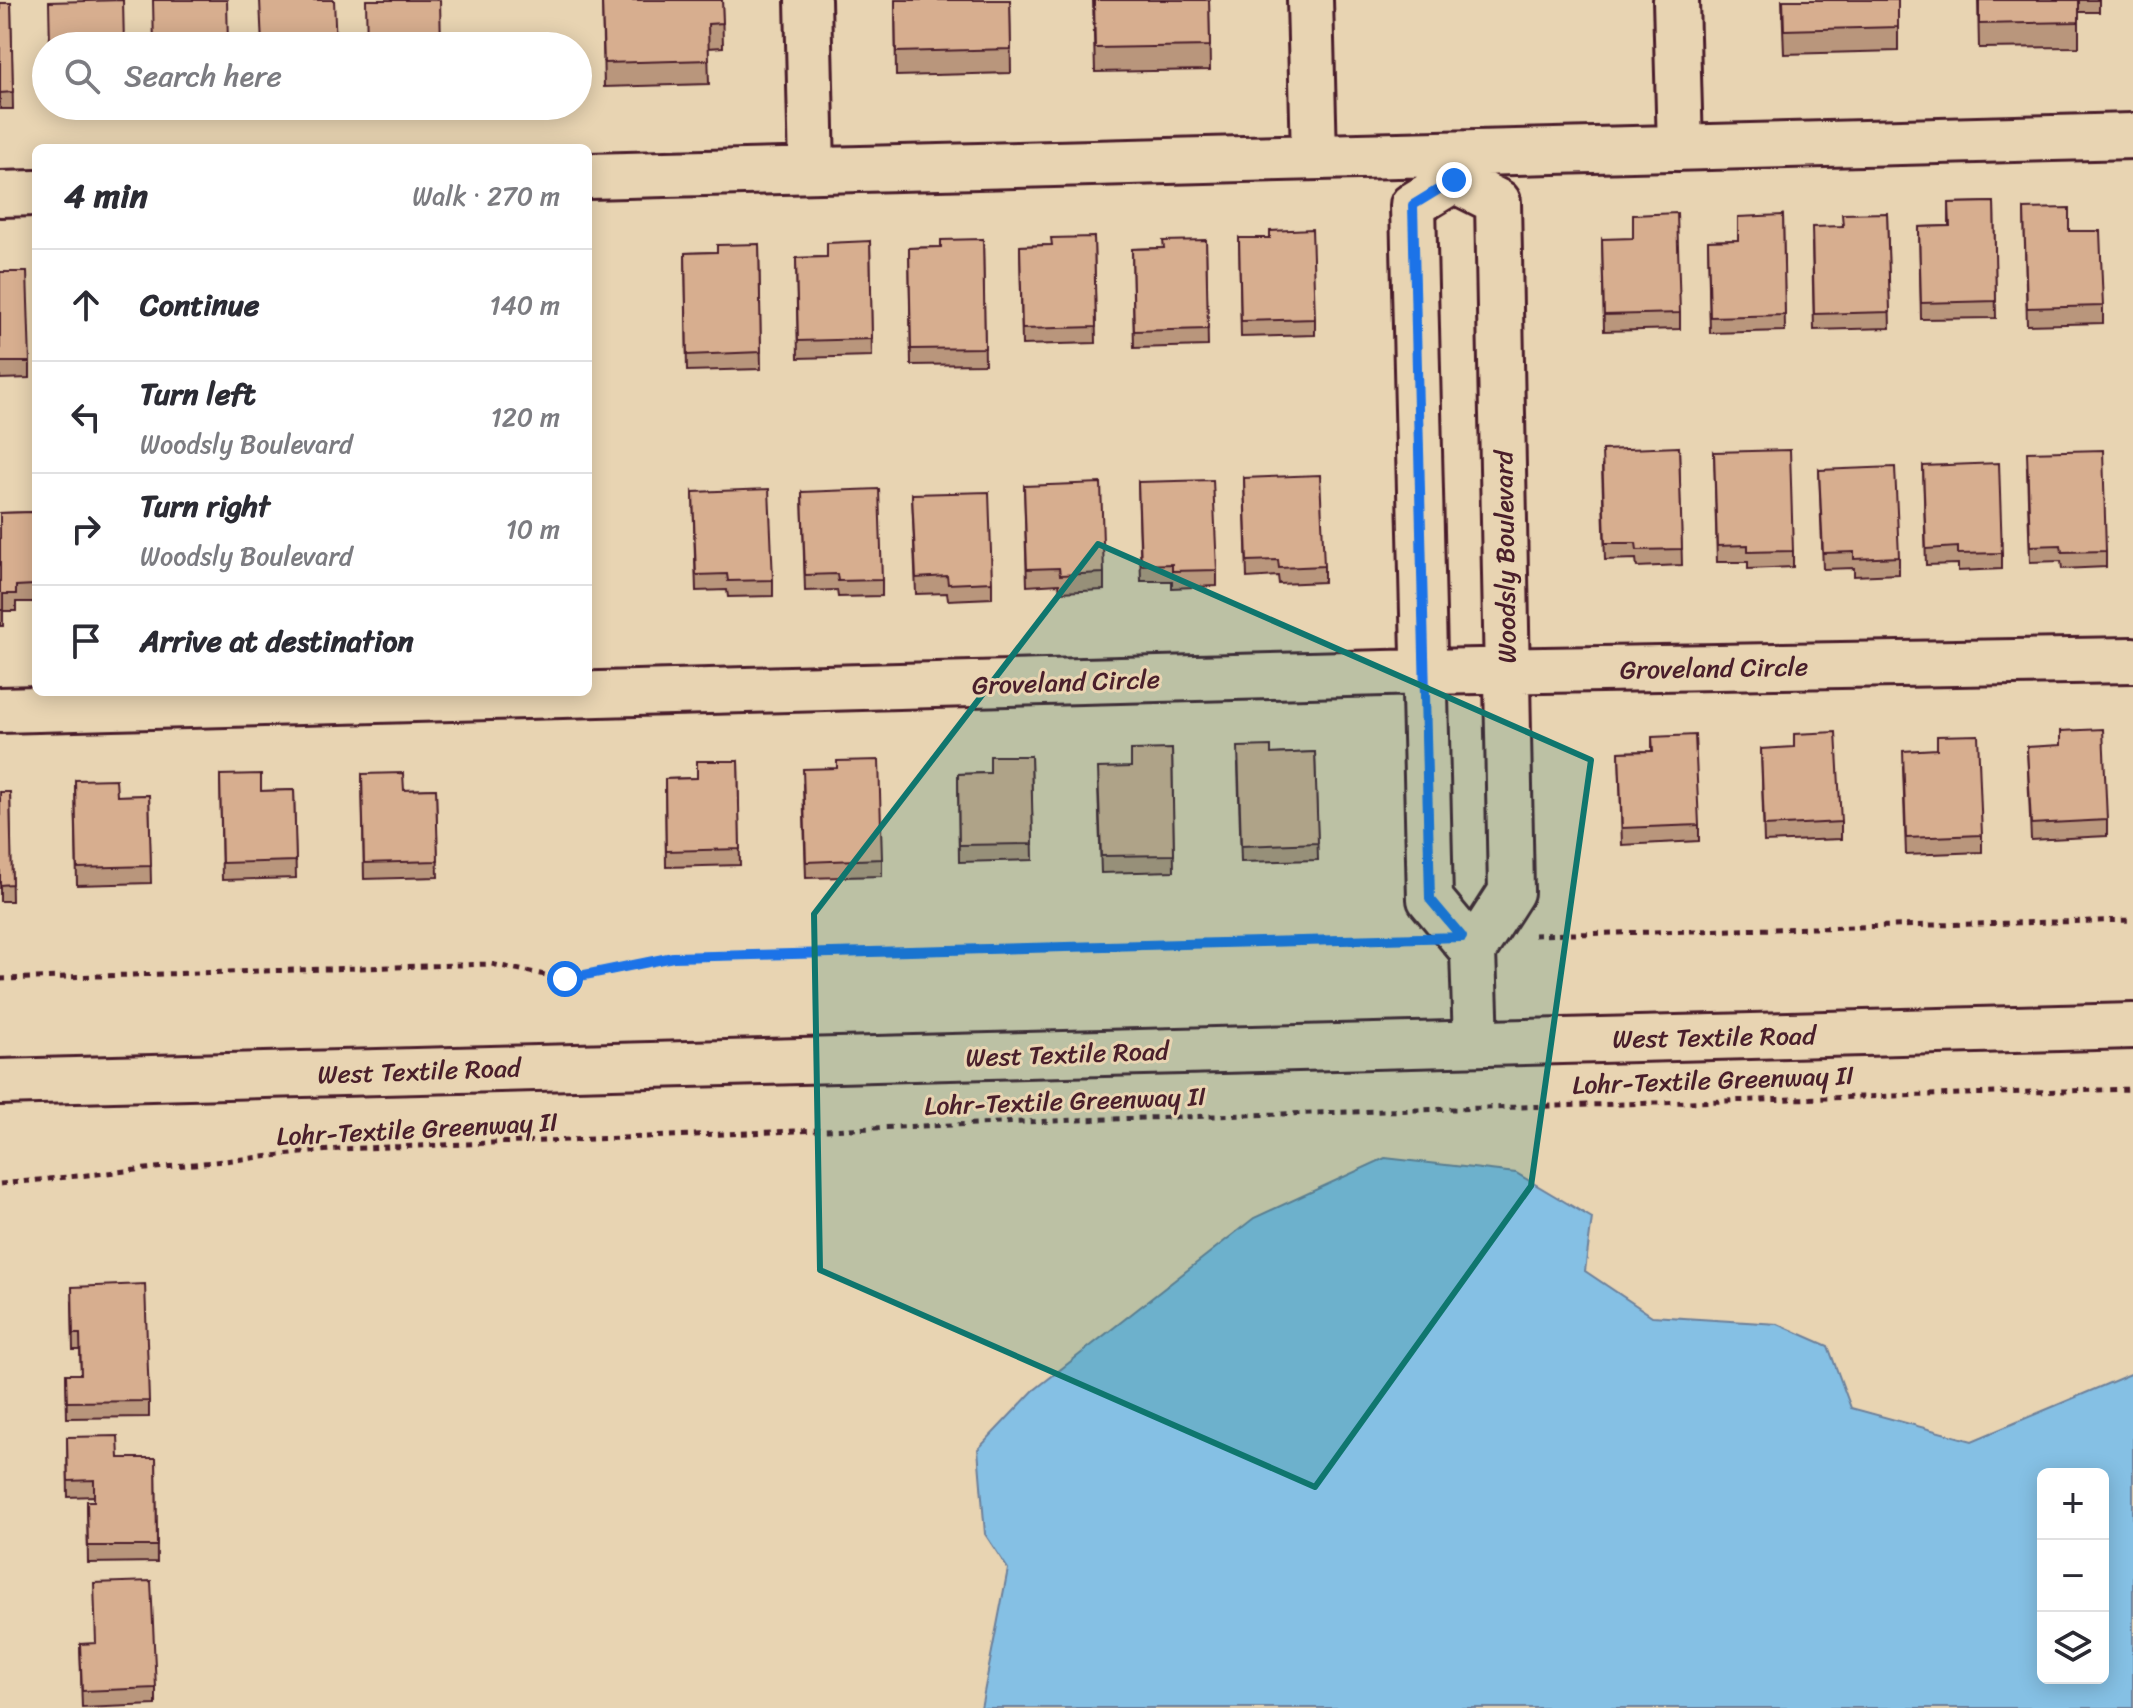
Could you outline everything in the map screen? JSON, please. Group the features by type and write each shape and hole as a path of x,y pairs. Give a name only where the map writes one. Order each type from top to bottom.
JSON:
{"street":[{"path":"808,0 812,170"},
{"path":"1310,0 1314,157"},
{"path":"1676,0 1680,148"},
{"path":"592,176 1314,157 1453,167 1680,148 2133,136"},
{"path":"1453,167 1413,205 1423,672 1430,899 1473,942 1476,1043"},
{"name":"Woodsly Boulevard","path":"1453,167 1498,202 1511,892 1473,942"},
{"path":"0,194 32,193"},
{"name":"Groveland Circle","path":"592,694 1423,672 2133,660"},
{"name":"Groveland Circle","path":"0,710 524,696"},
{"name":"West Textile Road","path":"0,1082 2133,1026"}],"path":[{"path":"0,979 491,964 565,979 673,957 1473,942 2133,920"},
{"name":"Lohr-Textile Greenway II","path":"0,1184 340,1149 1077,1120 2133,1089"}],"highlighted area":[{"path":"1098,544 1591,760 1531,1186 1315,1487 820,1270 814,914"}],"water":[{"path":"1385,1158 1516,1173 1592,1218 1585,1271 1652,1316 1778,1324 1828,1346 1851,1408 1972,1441 2133,1373 2133,1708 981,1708 1008,1569 985,1534 978,1449 1033,1391 1254,1218"}],"building":[{"path":"123,0 124,32 50,32 49,2"},
{"path":"153,0 227,0 228,32 154,32"},
{"path":"260,0 334,0 335,32 261,32"},
{"path":"366,0 440,0 441,32 367,32"},
{"path":"602,0 722,0 723,23 708,24 709,60 604,63"},
{"path":"895,0 1010,0 1011,49 896,52"},
{"path":"1094,0 1209,0 1210,46 1095,48"},
{"path":"1783,0 1898,0 1898,27 1784,30"},
{"path":"1979,0 2079,0 2079,22 1979,24"},
{"path":"0,3 11,3 13,92 0,93"},
{"path":"1994,202 1996,301 1921,303 1919,227 1950,226 1949,203"},
{"path":"2069,208 2069,231 2100,231 2103,306 2027,308 2024,209"},
{"path":"1677,213 1680,313 1604,315 1602,239 1633,238 1633,215"},
{"path":"1887,213 1890,312 1814,314 1812,227 1843,226 1842,214"},
{"path":"1783,215 1785,315 1710,317 1708,241 1738,240 1738,217"},
{"path":"1312,229 1315,319 1241,321 1239,238 1270,238 1270,231"},
{"path":"1094,237 1096,327 1022,329 1020,246 1052,245 1051,238"},
{"path":"983,239 985,348 911,349 909,248 941,247 941,240"},
{"path":"1206,240 1208,329 1134,331 1132,249 1164,248 1163,241"},
{"path":"870,241 872,339 798,341 796,258 827,257 827,243"},
{"path":"759,244 761,352 687,355 685,253 717,252 717,245"},
{"path":"0,272 27,272 30,362 0,362"},
{"path":"1679,447 1682,549 1637,550 1636,543 1605,543 1602,450"},
{"path":"1790,450 1793,551 1748,552 1748,545 1717,546 1714,452"},
{"path":"2103,450 2106,551 2062,552 2061,545 2030,546 2027,452"},
{"path":"1999,463 2002,553 1958,554 1958,547 1926,549 1923,466"},
{"path":"1895,467 1899,557 1854,559 1854,552 1823,553 1819,470"},
{"path":"1320,475 1324,566 1279,568 1278,560 1247,561 1244,478"},
{"path":"1213,480 1217,570 1172,571 1172,564 1141,565 1138,482"},
{"path":"1101,483 1104,573 1060,575 1059,568 1027,569 1024,486"},
{"path":"769,489 773,580 728,581 727,574 696,575 693,492"},
{"path":"879,489 882,580 838,581 837,574 805,575 802,492"},
{"path":"989,492 992,582 948,584 947,576 916,578 912,494"},
{"path":"32,512 32,585 16,586 16,594 3,594 3,610 0,610 0,513"},
{"path":"2103,729 2107,820 2031,824 2027,747 2061,745 2061,731"},
{"path":"1836,732 1841,822 1764,826 1761,749 1794,747 1794,734"},
{"path":"1695,735 1699,825 1622,828 1619,752 1653,751 1652,737"},
{"path":"1978,735 1982,835 1906,838 1903,751 1937,749 1937,736"},
{"path":"1271,746 1271,754 1315,752 1318,843 1241,846 1238,747"},
{"path":"1172,749 1174,855 1101,856 1098,768 1131,767 1131,750"},
{"path":"990,756 1031,756 1033,844 959,845 958,774 990,773"},
{"path":"879,760 882,859 806,862 803,769 837,768 837,761"},
{"path":"697,761 738,761 740,849 666,851 665,779 697,778"},
{"path":"403,773 404,790 436,789 438,861 364,863 362,774"},
{"path":"261,774 261,791 294,790 296,861 222,863 220,775"},
{"path":"116,779 117,796 149,795 151,866 77,868 75,780"},
{"path":"0,792 10,792 12,884 0,885"},
{"path":"145,1284 149,1401 67,1402 66,1374 81,1374 80,1334 73,1334 72,1287"},
{"path":"118,1436 119,1458 156,1458 157,1546 88,1546 87,1501 94,1501 94,1480 68,1481 67,1437"},
{"path":"151,1581 156,1688 82,1691 80,1644 96,1643 94,1583"}],"route":[{"path":"565,979 673,957 1462,937 1430,899 1413,205 1454,180"}]}
